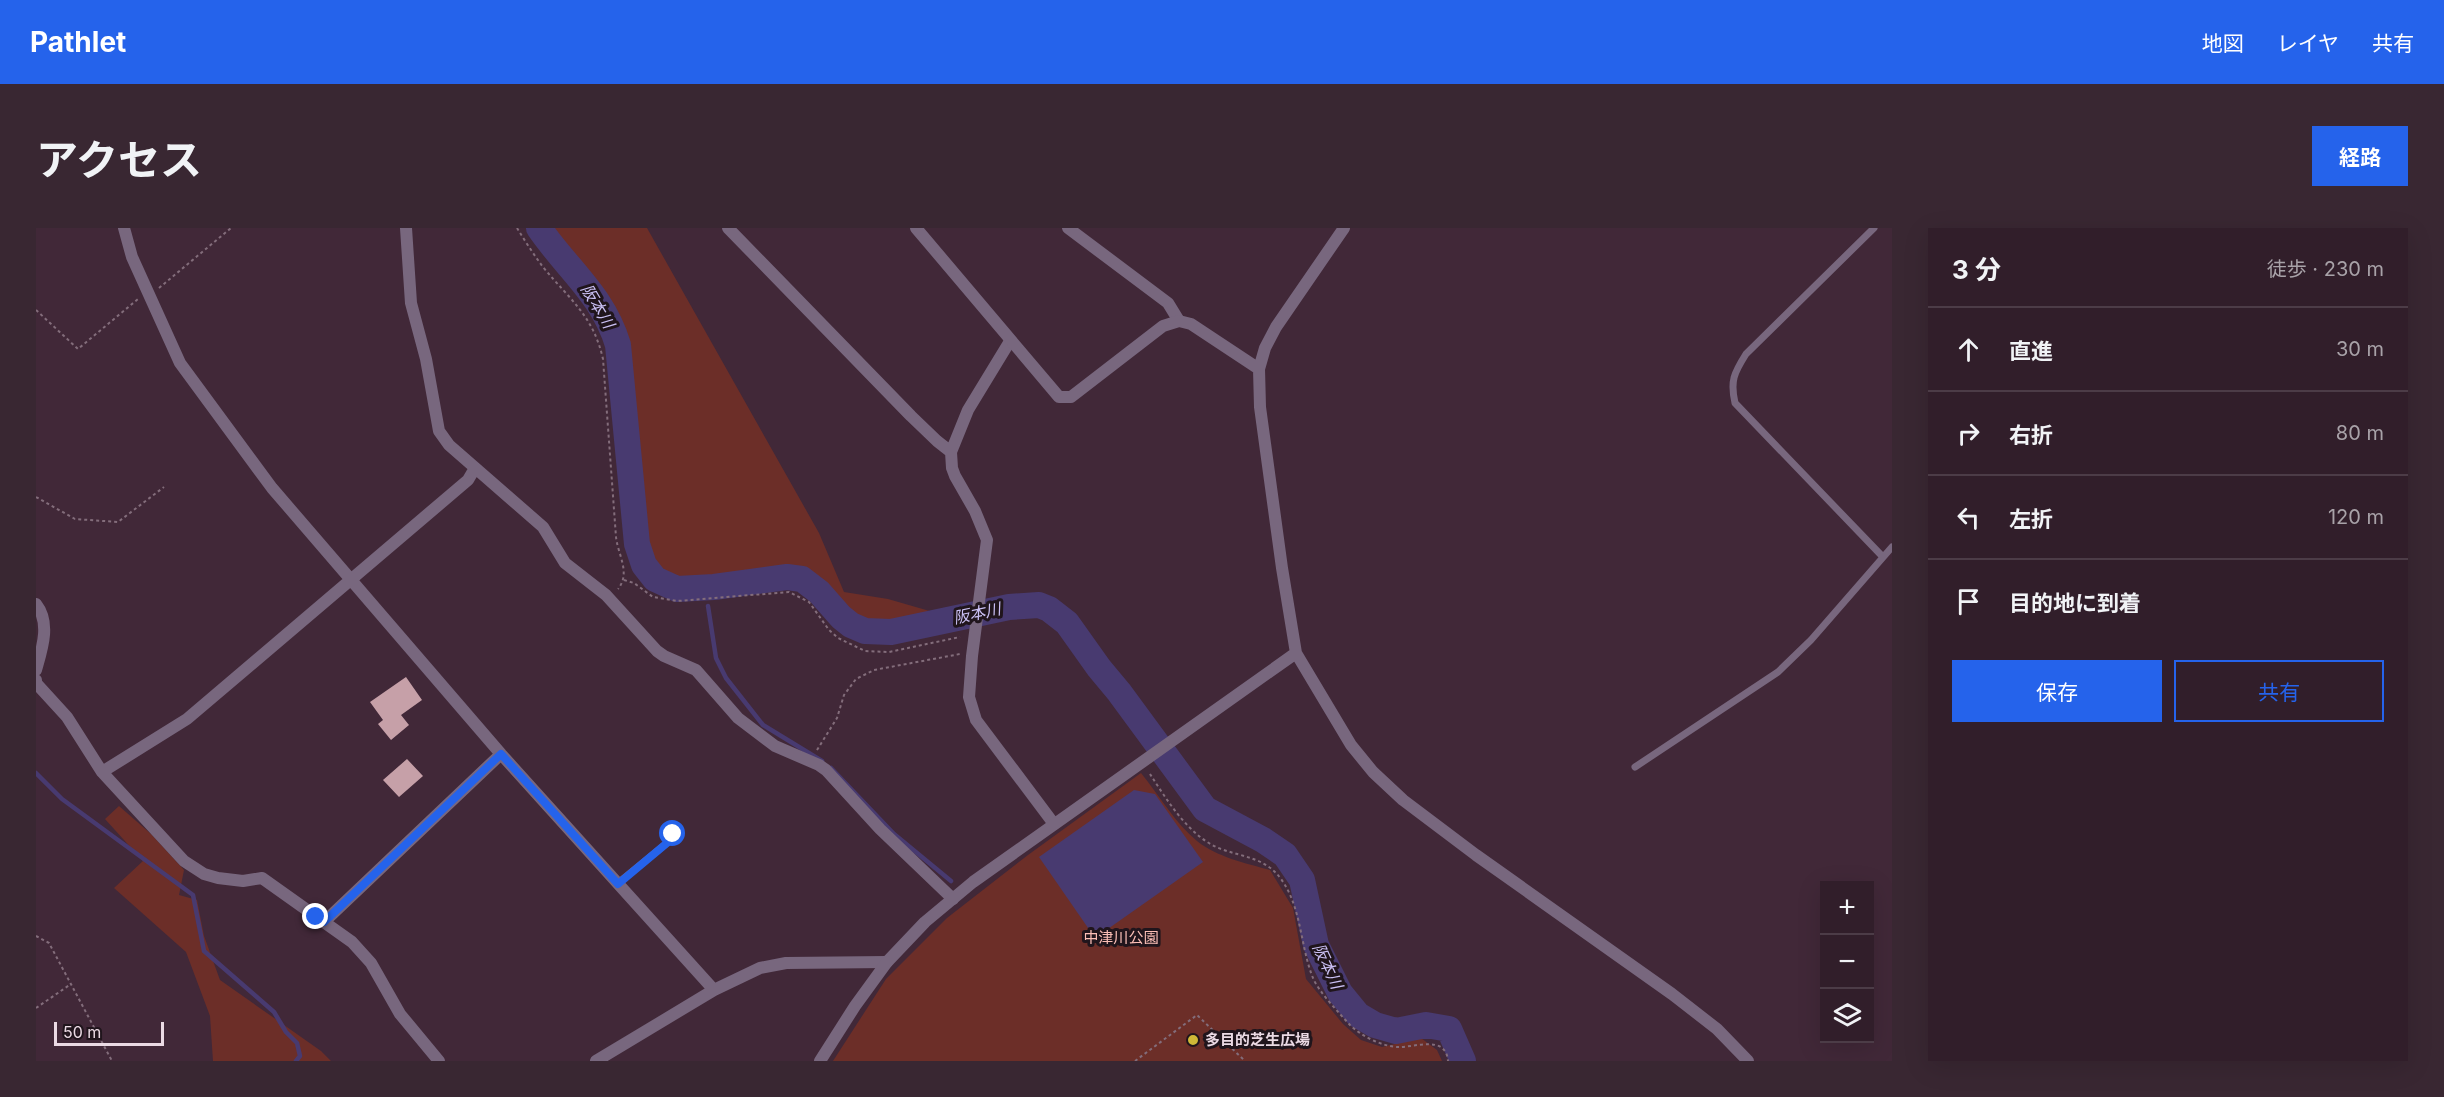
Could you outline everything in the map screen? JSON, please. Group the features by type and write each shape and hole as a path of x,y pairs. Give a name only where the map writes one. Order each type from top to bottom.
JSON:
{"street":[{"path":"124,228 132,257 180,363 272,488 501,754 714,990"},
{"path":"406,228 411,303 426,359 439,431 449,446 543,527 564,563 609,599 657,651 696,670 713,687 726,706 775,746 826,770 880,829 953,898"},
{"path":"728,228 911,416 951,452"},
{"path":"916,228 1059,397 1071,397 1163,326 1179,321 1191,324 1259,369"},
{"path":"1068,228 1168,303 1179,321"},
{"path":"1344,228 1276,327 1265,348 1259,369 1260,407 1296,653 1351,745 1373,772 1395,793 1476,855 1672,994 1717,1029 1748,1061"},
{"path":"1010,341 968,410 951,452 955,476 975,511 987,540 978,600 969,697 976,720 1054,824"},
{"path":"102,772 187,719 468,480 475,468"},
{"path":"36,603 44,624 43,642 36,670"},
{"path":"820,1061 855,1006 887,962 925,922 953,898 1296,653"},
{"path":"36,680 36,683 67,717 102,772 184,861 204,874 218,878 243,881 262,878 352,942 371,963 400,1014 439,1061"},
{"path":"324,922 501,754"},
{"path":"596,1061 714,990 770,965 887,962"}],"lane":[{"path":"1874,228 1746,354 1734,371 1732,389 1735,404 1883,557"},
{"path":"1635,767 1778,672 1811,640 1892,547"},
{"path":"618,884 667,843 678,827"}],"path":[{"path":"36,310 78,349 129,305 165,285 231,228"},
{"path":"517,228 543,267 578,304 599,342 603,359 615,537 625,570 624,580 609,599"},
{"path":"36,496 75,519 118,522 164,487"},
{"path":"624,580 634,583 653,597 677,601 789,592 809,602 829,630 838,638 865,651 890,652 975,633"},
{"path":"816,750 837,718 844,695 850,686 864,674 961,654 972,656"},
{"path":"1145,760 1166,798 1199,836 1221,849 1253,858 1280,877 1292,895 1313,980 1351,1026 1370,1039 1398,1047 1425,1044 1442,1047 1447,1054 1448,1061"},
{"path":"36,936 49,943 112,1061"},
{"path":"36,1008 72,984"},
{"path":"1135,1061 1197,1016 1245,1061"}],"green space":[{"path":"546,228 647,228 819,533 844,592 888,599 933,612 899,621 851,620 806,573 724,579 673,578 641,548 623,343 615,316 603,297"},
{"name":"中津川公園","path":"1141,773 1174,817 1197,841 1222,855 1270,870 1293,908 1306,979 1343,1024 1361,1040 1382,1047 1421,1038 1437,1050 1442,1061 833,1061 886,979 947,918 1028,855"},
{"path":"119,806 151,834 184,870 179,895 197,900 204,936 220,980 321,1051 331,1061 213,1061 210,1016 186,952 114,888 143,861 105,819"}],"shaded area":[{"path":"1134,790 1155,794 1203,862 1095,938 1039,857"}],"building":[{"path":"406,677 422,700 401,715 409,725 391,740 378,724 383,720 370,702"},
{"path":"407,759 423,776 399,797 383,780"}],"waterway":[{"name":"阪本川","path":"539,228 594,297 618,345 637,544 644,565 655,579 677,589 714,587 787,577 802,579 819,592 841,617 851,625 865,631 891,632 1009,607 1039,605 1049,609 1067,623 1205,809 1263,840 1285,855 1302,880 1316,945 1340,993 1358,1015 1375,1025 1396,1031 1426,1025 1449,1029 1463,1061"},
{"name":"阪本川","path":"701,588 704,593"},
{"path":"708,606 716,658 726,678 763,725 822,761"},
{"path":"831,768 894,834 951,881"},
{"path":"36,773 62,799 193,895 204,951 274,1012 286,1032 297,1043 300,1056 296,1061"}],"place":[{"name":"多目的芝生広場","path":"1193,1040"}],"route":[{"path":"316,917 324,922 501,754 618,884 667,843 673,834"}]}
